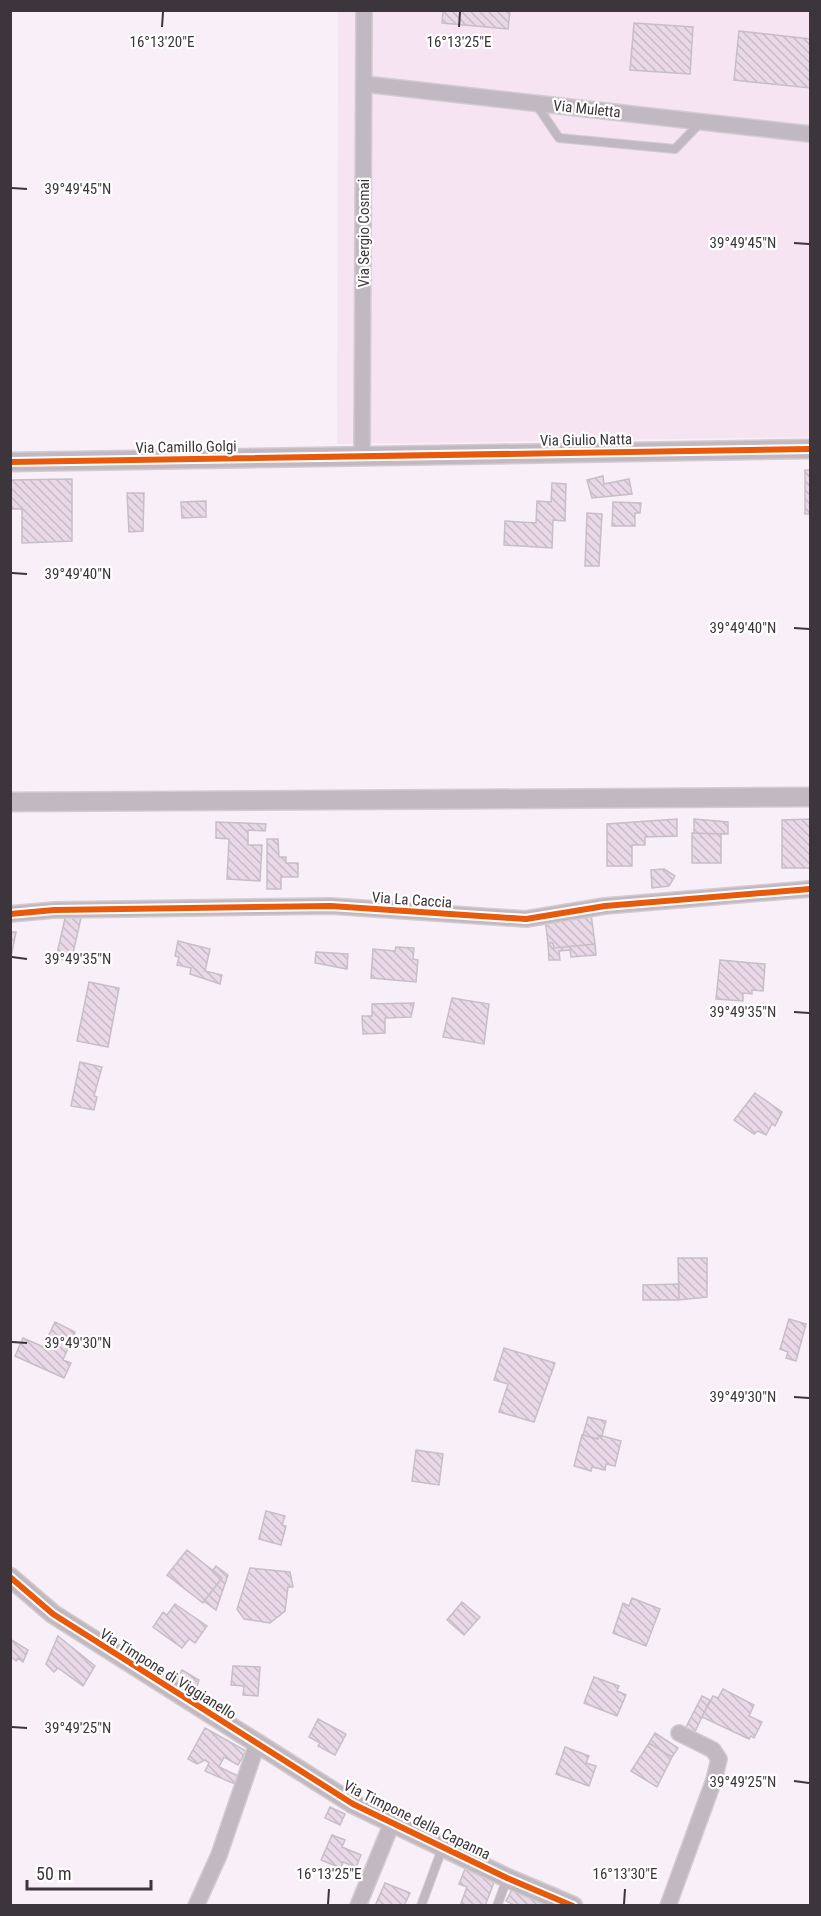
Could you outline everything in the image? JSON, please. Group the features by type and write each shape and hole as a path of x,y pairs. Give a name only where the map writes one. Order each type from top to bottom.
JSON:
{"street":[{"name":"Via Sergio Cosmai","path":"362,455 364,10"},
{"name":"Via Muletta","path":"364,84 810,134"},
{"name":"Via Giulio Natta","path":"362,455 810,449"},
{"name":"Via Camillo Golgi","path":"10,462 362,455"},
{"path":"10,802 810,797"},
{"name":"Via La Caccia","path":"10,914 54,910 331,906 526,919 605,906 810,889"},
{"name":"Via Timpone di Viggianello","path":"10,1577 53,1614 257,1744"},
{"path":"668,1905 714,1780 719,1759 713,1750 679,1733"},
{"path":"196,1905 219,1855 257,1744"},
{"name":"Via Timpone della Capanna","path":"257,1744 353,1804 392,1824 507,1878 573,1905"},
{"path":"358,1905 392,1824"}],"lane":[{"path":"536,103 559,138 675,149 702,122"},
{"path":"422,1905 443,1847"},
{"path":"497,1905 507,1878"}],"shaded area":[{"path":"338,11 810,11 810,437 337,444"}],"building":[{"path":"443,10 510,10 508,29 442,23"},
{"path":"634,23 693,27 690,74 630,70"},
{"path":"739,31 810,39 810,88 734,80"},
{"path":"805,470 810,470 810,514 805,514"},
{"path":"603,476 604,484 629,479 632,494 592,498 587,480"},
{"path":"72,479 72,541 22,543 22,509 10,509 10,480"},
{"path":"552,483 566,484 565,521 553,520 552,548 504,545 505,521 536,523 537,501 551,502"},
{"path":"127,493 144,493 143,531 129,532"},
{"path":"206,501 206,517 182,518 181,502"},
{"path":"613,502 641,503 640,513 635,513 635,526 612,526"},
{"path":"587,513 602,514 599,566 585,566"},
{"path":"677,819 677,836 645,837 645,845 632,845 632,866 607,866 607,824"},
{"path":"694,819 728,822 728,834 694,833"},
{"path":"810,819 810,868 782,868 782,820"},
{"path":"216,822 266,824 265,831 248,830 248,845 262,845 260,881 227,879 229,839 216,838"},
{"path":"692,833 721,834 721,863 692,863"},
{"path":"267,839 278,839 279,857 286,857 286,863 298,863 298,877 281,877 281,889 267,889"},
{"path":"664,869 675,876 669,886 652,888 651,870"},
{"path":"66,914 81,918 71,962 56,958"},
{"path":"591,914 595,944 554,948 553,943 548,943 545,919"},
{"path":"10,932 16,932 10,962"},
{"path":"178,941 210,949 205,971 222,975 220,984 190,974 191,968 177,965 179,957 175,956"},
{"path":"548,943 553,943 554,948 595,944 596,955 571,957 570,950 559,951 560,960 549,960"},
{"path":"396,947 414,948 413,959 418,960 416,982 371,978 373,949 395,951"},
{"path":"316,952 348,954 347,969 315,963"},
{"path":"720,960 765,964 763,991 752,990 752,994 743,993 743,1001 716,999"},
{"path":"89,982 119,988 108,1047 77,1041"},
{"path":"452,998 489,1004 484,1044 443,1037"},
{"path":"414,1003 411,1017 385,1018 385,1033 363,1034 362,1016 372,1016 372,1004"},
{"path":"80,1062 102,1067 94,1096 97,1097 94,1110 71,1106"},
{"path":"755,1093 782,1112 775,1126 772,1124 766,1135 758,1131 754,1134 734,1120"},
{"path":"678,1258 707,1258 707,1297 679,1300"},
{"path":"679,1284 679,1300 643,1300 643,1285"},
{"path":"789,1319 806,1324 796,1361 786,1358 788,1352 780,1349"},
{"path":"55,1322 75,1332 63,1360 71,1363 64,1378 15,1356 23,1338 46,1348 46,1341"},
{"path":"504,1348 555,1363 534,1422 499,1412 508,1384 494,1380"},
{"path":"588,1417 606,1421 602,1436 599,1435 598,1439 583,1435"},
{"path":"582,1435 598,1439 599,1435 621,1441 615,1466 606,1464 605,1470 592,1467 591,1471 574,1466"},
{"path":"416,1450 443,1454 439,1485 412,1481"},
{"path":"266,1511 285,1516 282,1525 286,1526 281,1545 259,1539"},
{"path":"187,1550 222,1578 203,1603 167,1575"},
{"path":"216,1566 228,1575 216,1610 204,1601 222,1578 213,1570"},
{"path":"250,1568 290,1572 293,1587 288,1587 285,1611 270,1623 244,1619 237,1609"},
{"path":"632,1598 660,1609 646,1646 613,1633 623,1603 629,1606"},
{"path":"462,1602 480,1617 464,1635 447,1620"},
{"path":"175,1604 207,1626 195,1643 189,1639 182,1648 153,1627 163,1612 167,1615"},
{"path":"58,1636 95,1666 83,1686 58,1668 54,1672 46,1664"},
{"path":"10,1639 28,1650 23,1662 18,1658 16,1661 10,1656"},
{"path":"233,1666 260,1667 258,1696 243,1695 244,1686 231,1685"},
{"path":"182,1670 199,1680 192,1702 171,1689"},
{"path":"594,1677 619,1686 617,1691 626,1695 617,1716 584,1703"},
{"path":"723,1689 754,1705 749,1716 762,1722 754,1738 751,1736 749,1739 702,1717 713,1696 718,1698"},
{"path":"702,1696 710,1700 693,1736 684,1731"},
{"path":"318,1719 346,1734 335,1755 318,1746 320,1743 309,1737"},
{"path":"205,1728 246,1751 238,1765 224,1757 219,1767 238,1776 237,1785 205,1771 209,1763 205,1760 197,1764 188,1759"},
{"path":"655,1733 678,1748 672,1757 649,1743"},
{"path":"649,1743 672,1757 657,1787 631,1771"},
{"path":"565,1747 589,1756 586,1763 596,1766 589,1786 556,1774"},
{"path":"330,1807 345,1814 340,1825 325,1818"},
{"path":"332,1835 345,1840 342,1847 361,1855 356,1867 343,1862 341,1868 321,1860"},
{"path":"467,1864 496,1877 485,1906 460,1906 467,1887 459,1884"},
{"path":"385,1883 410,1893 404,1906 375,1906"},
{"path":"514,1886 551,1906 516,1906 506,1901"}],"cycle path":[{"path":"10,462 810,449"},
{"path":"10,914 54,910 331,906 526,919 605,906 810,889"},
{"path":"10,1577 53,1614 353,1804 507,1878 573,1906"}]}
